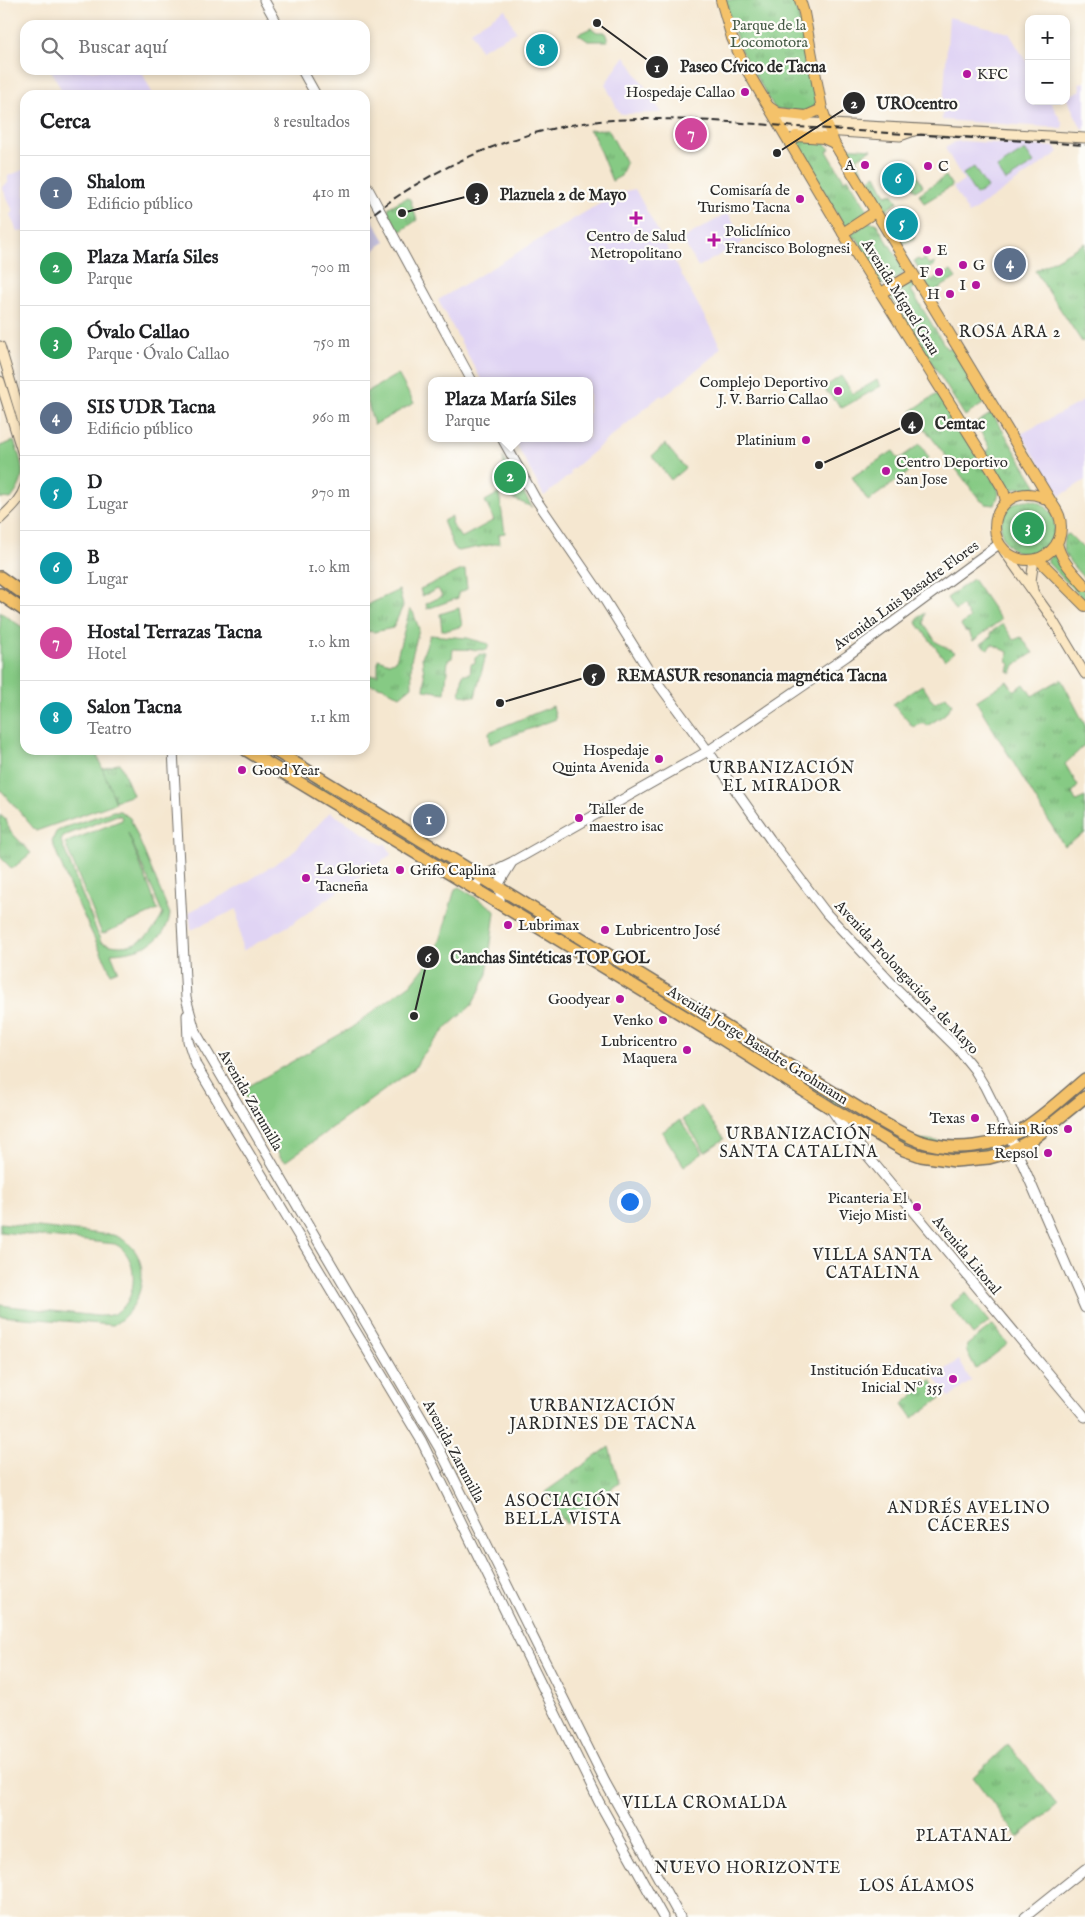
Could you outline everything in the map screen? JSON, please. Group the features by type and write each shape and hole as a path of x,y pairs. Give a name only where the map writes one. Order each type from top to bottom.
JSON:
{"highway":[{"path":"0,577 20,591"},
{"path":"0,594 20,608"},
{"name":"Avenida Jorge Basadre Grohmann","path":"254,755 722,1039 831,1108 904,1150 938,1159 973,1160 989,1158 1016,1149 1033,1139 1085,1097"},
{"name":"Avenida Jorge Basadre Grohmann","path":"282,755 861,1109 920,1141 936,1145 971,1146 997,1142 1034,1121 1085,1078"}],"main road":[{"name":"Avenida Miguel Grau","path":"721,0 732,38 744,68 843,232 993,472 1003,489 1006,501"},
{"name":"Avenida Miguel Grau","path":"800,0 822,109 834,143 1055,508"},
{"path":"768,107 778,113 806,116 822,109"},
{"path":"779,125 828,128 920,129 1085,138"},
{"path":"790,144 796,136 823,138 834,143"},
{"path":"843,232 875,212"},
{"path":"881,293 913,274"},
{"path":"0,346 20,412"},
{"path":"0,381 20,445"},
{"path":"1002,548 1019,560 1036,559 1047,554 1057,543 1061,524 1055,508 1045,498 1034,494 1016,495 1006,501 999,510 994,530 1002,548 1034,592 1085,674"},
{"path":"0,519 20,496"},
{"path":"1057,543 1064,561 1085,586"},
{"path":"1034,592 1031,581 1036,559"},
{"path":"1036,559 1085,606"}],"street":[{"path":"264,0 275,20"},
{"path":"305,75 313,90"},
{"path":"370,192 470,377"},
{"name":"Avenida Prolongación 2 de Mayo","path":"504,442 537,502 602,597 649,671 770,840 827,914 890,982 963,1055 985,1087 1016,1149 1085,1308"},
{"name":"Avenida Luis Basadre Flores","path":"481,877 512,862 708,751 1002,548"},
{"name":"Avenida Zarumilla","path":"173,755 186,998 195,1030 439,1448 605,1782 680,1917"},
{"path":"500,904 500,888 503,875 512,862"},
{"path":"475,889 481,877"},
{"name":"Avenida Zarumilla","path":"188,1007 187,1033 190,1050 196,1065 421,1440 599,1802 663,1917"},
{"name":"Avenida Litoral","path":"831,1108 854,1139 1085,1417"},
{"path":"854,1139 854,1121 861,1109"},
{"path":"1025,1917 1085,1869"}],"shaded area":[{"path":"505,9 516,32 480,50 471,31"},
{"path":"949,17 1009,33 1025,59 1025,105 1052,105 1063,124 1062,128 942,120"},
{"path":"625,56 662,113 620,114 605,84"},
{"path":"54,75 143,75 151,90 61,90"},
{"path":"1085,82 1085,130 1081,127 1070,105 1070,95 1081,90 1079,83"},
{"path":"955,142 1055,147 1059,152 969,214 953,187 964,181 945,148"},
{"path":"20,171 20,231 17,231 10,215 13,211 2,187 8,183 8,176"},
{"path":"635,189 721,347 712,357 663,397 661,395 570,471 571,474 544,496 515,442 593,442 593,377 480,377 438,300 622,192"},
{"name":"Policlínico Francisco Bolognesi","path":"728,213 745,241 698,267 682,239"},
{"path":"370,216 385,241 370,254"},
{"path":"1085,400 1085,480 1060,496 1021,434"},
{"name":"La Glorieta Tacneña","path":"330,812 383,845 385,843 392,854 290,925 242,951 237,909 191,930 189,912 237,888 291,854"},
{"name":"Institución Educativa Inicial Nº 355","path":"959,1360 971,1381 949,1398 935,1377"}],"green space":[{"name":"Parque de la Locomotora","path":"724,0 793,0 808,57 816,104 812,112 775,109 741,51"},
{"path":"591,28 597,32 605,32 608,41 588,41 578,34"},
{"path":"608,129 626,163 621,176 612,181 593,134 589,130"},
{"path":"796,140 819,141 827,145 830,149 827,151 844,180 848,178 867,209 866,215 847,226 843,224 795,146"},
{"path":"842,147 872,149 856,159 867,180 876,175 886,195 892,193 898,202 884,211 868,185 865,185"},
{"path":"1025,150 1034,163 1006,181 997,168"},
{"path":"899,163 911,164 923,186 915,191"},
{"path":"974,167 987,188 976,195 963,174"},
{"path":"946,176 952,186 924,203 919,194"},
{"path":"406,198 410,199 417,220 401,231 397,229 388,211 389,207"},
{"path":"899,205 903,213 892,220 904,241 914,235 915,238 900,245 886,222 889,221 885,215"},
{"path":"869,222 876,223 904,268 902,275 885,285 881,284 875,276 879,274 856,237 853,239 852,233"},
{"path":"1085,243 1085,340 1082,342 1035,271"},
{"path":"919,259 920,261 925,259 929,265 935,263 927,274 931,281 951,271 956,278 931,293 914,261"},
{"path":"907,281 912,282 916,287 911,290 947,349 952,347 986,402 965,416 890,295 892,291"},
{"path":"398,374 414,403 374,425 370,411 370,390"},
{"name":"Complejo Deportivo J. V. Barrio Callao","path":"841,376 853,394 877,380 881,386 842,408 823,388"},
{"path":"937,394 997,486 999,493 995,505 986,504 980,500 911,411"},
{"path":"992,413 1037,487 1019,488 1009,491 986,452 990,449 976,423"},
{"path":"14,441 20,458 20,484 11,499 0,498 0,446"},
{"path":"665,444 685,468 671,480 652,456"},
{"name":"Centro Deportivo San Jose","path":"920,444 929,458 868,501 852,477 893,451 899,459"},
{"path":"503,457 532,507 507,496"},
{"path":"499,493 505,533 499,534 500,543 455,550 443,521 452,516 451,523 461,538 494,520 485,501"},
{"path":"1028,500 1038,502 1047,508 1053,517 1055,527 1053,537 1047,546 1038,552 1028,554 1018,552 1009,546 1003,537 1001,527 1003,517 1009,508 1018,502"},
{"path":"1069,534 1085,550 1085,579 1065,553 1064,541 1066,535"},
{"path":"1054,553 1085,592 1085,601 1048,563 1048,558"},
{"path":"465,570 467,589 458,593 458,598 427,609 426,604 442,596 438,589 422,596 420,589"},
{"path":"973,579 1001,620 973,641 969,632 965,631 961,625 970,618 962,606 955,611 947,598"},
{"path":"399,590 403,606 393,628 370,632 370,604"},
{"path":"459,608 462,626 442,630 440,614"},
{"path":"410,609 413,612 419,629 411,660 412,686 400,696 383,687 370,684 370,675 378,675 378,659 389,663 396,660"},
{"path":"0,612 20,626 20,755 97,755 116,803 36,831 0,789"},
{"path":"925,613 924,623 936,642 955,652 945,660 916,622"},
{"path":"1003,624 1014,640 1021,637 1033,653 1015,665 1012,673 1008,671 1010,664 1007,661 1008,652 992,644 988,649 981,644 991,637 991,632"},
{"path":"430,635 467,638 489,644 487,650 453,649 452,658 448,660 445,693 424,690 422,657"},
{"path":"481,654 486,655 475,697 460,695 463,674 470,674 471,664 475,663 475,658"},
{"path":"1061,679 1085,725 1085,745 1065,764 1078,786 1072,793 1076,801 1085,797 1085,833 1064,846 976,701 1007,681 1014,691 1024,684 1032,696"},
{"path":"922,685 934,703 946,696 952,704 944,715 927,726 924,723 913,727 893,704"},
{"path":"553,706 556,719 490,744 489,732"},
{"path":"120,763 133,795 115,801 102,769"},
{"path":"313,780 473,878 472,881 313,785 311,783"},
{"path":"113,811 120,811 130,818 170,914 163,933 149,944 131,951 111,953 118,970 111,973 69,885 52,841 56,832","holes":["117,815 121,816 122,820 65,843 102,934 158,910 128,833 163,914 152,931 145,937 138,942 121,946 101,942 61,841 64,836"]},
{"path":"0,815 6,820 10,831 31,853 12,869 0,857"},
{"path":"459,887 494,909 495,912 487,974 472,1005 448,1026 421,1057 415,1068 286,1161 281,1158 242,1090 351,1028 413,982 435,954 455,889"},
{"path":"508,897 612,963 611,965 504,902 504,898"},
{"path":"721,1028 848,1107 848,1111 843,1111 719,1034 718,1029"},
{"path":"701,1106 724,1139 705,1152 683,1119"},
{"path":"680,1120 703,1153 684,1166 662,1132"},
{"path":"865,1120 870,1120 896,1136 992,1148 1008,1143 1009,1147 962,1156 939,1155 908,1147 866,1124"},
{"path":"0,1223 113,1235 127,1242 136,1252 141,1265 142,1278 139,1292 133,1305 125,1316 113,1325 0,1316 0,1305 97,1316 112,1314 124,1306 132,1288 133,1277 129,1257 115,1244 0,1232"},
{"path":"966,1293 989,1322 973,1335 950,1305"},
{"path":"993,1325 1008,1344 976,1369 966,1350 967,1345"},
{"path":"931,1380 941,1398 913,1418 903,1404"},
{"path":"609,1447 619,1483 566,1524 545,1492"},
{"path":"1008,1744 1057,1805 1018,1837 973,1777"}],"railway":[{"path":"370,216 420,182 482,151 514,139 580,123 640,119 694,120 1085,145"}],"place":[{"name":"Paseo Cívico de Tacna","path":"597,23"},
{"name":"Salon Tacna","path":"542,50"},
{"name":"KFC","path":"967,74"},
{"name":"Hospedaje Callao","path":"745,92"},
{"name":"Hostal Terrazas Tacna","path":"691,134"},
{"name":"UROcentro","path":"777,153"},
{"name":"A","path":"865,165"},
{"name":"C","path":"928,166"},
{"name":"B","path":"898,179"},
{"name":"Comisaría de Turismo Tacna","path":"800,199"},
{"name":"Plazuela 2 de Mayo","path":"402,213"},
{"name":"Centro de Salud Metropolitano","path":"636,218"},
{"name":"D","path":"902,224"},
{"name":"Policlínico Francisco Bolognesi","path":"714,240"},
{"name":"E","path":"927,250"},
{"name":"SIS UDR Tacna","path":"1010,264"},
{"name":"G","path":"963,265"},
{"name":"F","path":"939,272"},
{"name":"I","path":"976,285"},
{"name":"H","path":"950,294"},
{"name":"Complejo Deportivo J. V. Barrio Callao","path":"838,391"},
{"name":"Platinium","path":"806,440"},
{"name":"Cemtac","path":"819,465"},
{"name":"Centro Deportivo San Jose","path":"886,471"},
{"name":"Plaza María Siles","path":"510,477"},
{"name":"Óvalo Callao","path":"1028,528"},
{"name":"REMASUR resonancia magnética Tacna","path":"500,703"},
{"name":"Hospedaje Quinta Avenida","path":"659,759"},
{"name":"Good Year","path":"242,770"},
{"name":"Taller de maestro isac","path":"579,818"},
{"name":"Shalom","path":"429,820"},
{"name":"Grifo Caplina","path":"400,870"},
{"name":"La Glorieta Tacneña","path":"306,878"},
{"name":"Lubrimax","path":"508,925"},
{"name":"Lubricentro José","path":"605,930"},
{"name":"Goodyear","path":"620,999"},
{"name":"Canchas Sintéticas TOP GOL","path":"414,1016"},
{"name":"Venko","path":"663,1020"},
{"name":"Lubricentro Maquera","path":"687,1050"},
{"name":"Texas","path":"975,1118"},
{"name":"Efrain Rios","path":"1068,1129"},
{"name":"Repsol","path":"1048,1153"},
{"name":"Picanteria El Viejo Misti","path":"917,1207"},
{"name":"Institución Educativa Inicial Nº 355","path":"953,1379"}],"district":[{"name":"ROSA ARA 2","path":"1010,331"},
{"name":"URBANIZACIÓN EL MIRADOR","path":"782,776"},
{"name":"URBANIZACIÓN SANTA CATALINA","path":"799,1142"},
{"name":"VILLA SANTA CATALINA","path":"873,1263"},
{"name":"URBANIZACIÓN JARDINES DE TACNA","path":"603,1414"},
{"name":"ASOCIACIÓN BELLA VISTA","path":"563,1509"},
{"name":"ANDRÉS AVELINO CÁCERES","path":"969,1516"},
{"name":"VILLA CROMALDA","path":"705,1802"},
{"name":"PLATANAL","path":"964,1835"},
{"name":"NUEVO HORIZONTE","path":"748,1867"},
{"name":"LOS ÁLAMOS","path":"917,1885"}]}
